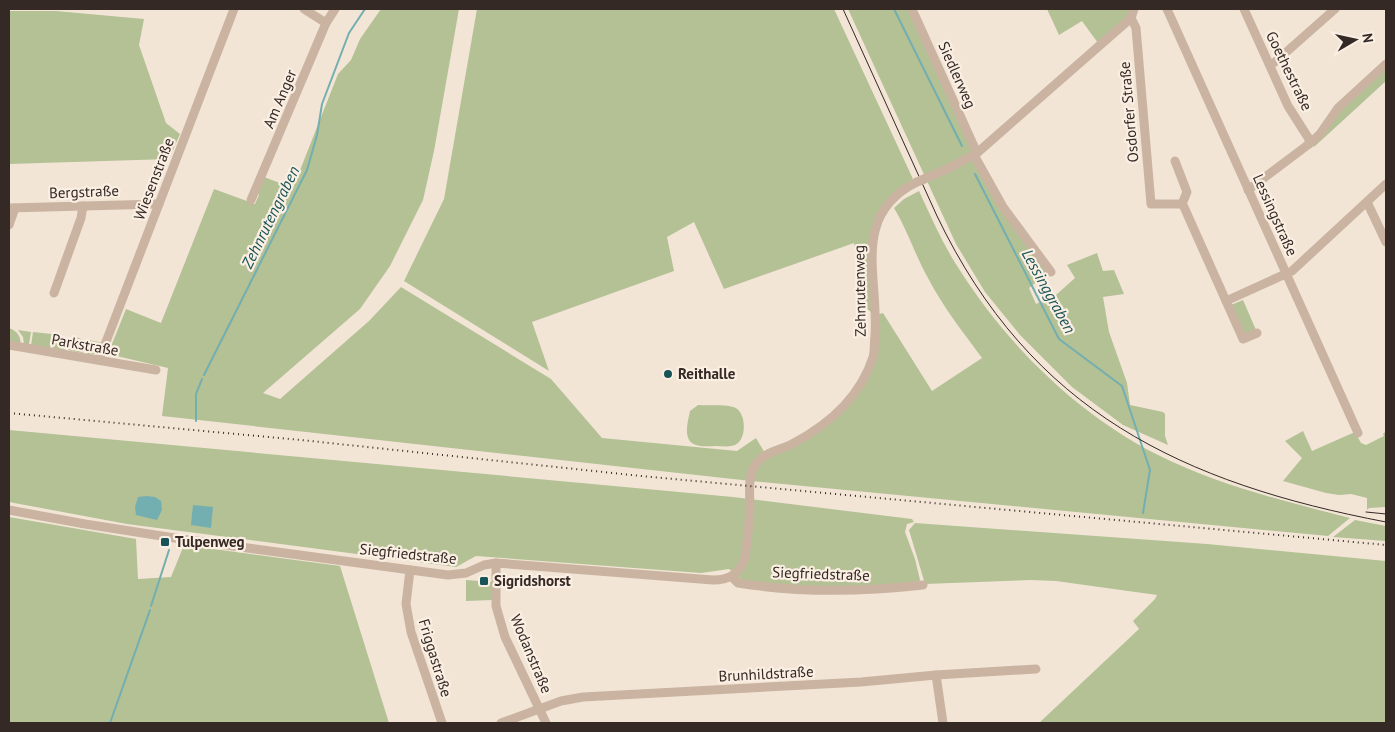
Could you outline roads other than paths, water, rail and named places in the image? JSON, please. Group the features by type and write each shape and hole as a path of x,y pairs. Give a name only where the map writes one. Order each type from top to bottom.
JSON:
{"street":[{"name":"Wiesenstraße","path":"100,360 234,9"},
{"path":"304,9 326,23"},
{"name":"Am Anger","path":"251,200 326,23 335,9"},
{"name":"Siedlerweg","path":"912,9 975,154 1003,206 1051,272"},
{"path":"1131,18 1134,9"},
{"name":"Lessingstraße","path":"1166,9 1358,433"},
{"name":"Goethestraße","path":"1244,9 1288,106 1309,139 1309,144"},
{"path":"1270,65 1335,9"},
{"name":"Zehnrutenweg","path":"732,576 741,567 745,558 750,481 756,464 766,455 790,445 818,429 842,410 860,385 873,356 876,315 871,256 874,234 880,218 889,204 904,189 975,154 1131,18"},
{"name":"Osdorfer Straße","path":"1131,18 1136,28 1151,204 1182,204"},
{"path":"1248,190 1320,134 1338,108 1386,64"},
{"path":"1176,161 1187,192 1182,204 1192,222 1243,339 1257,333"},
{"path":"1226,301 1292,271 1386,184"},
{"path":"1367,202 1386,242"},
{"name":"Bergstraße","path":"12,208 159,204"},
{"path":"54,292 81,218 83,206"},
{"path":"9,225 12,208"},
{"name":"Parkstraße","path":"9,346 156,370"},
{"name":"Siegfriedstraße","path":"9,510 85,524 448,575 466,573 484,565 496,563 712,580 723,580 732,576 738,583 820,591 878,590 923,585"},
{"name":"Wodanstraße","path":"496,563 496,606 505,637 546,723"},
{"name":"Friggastraße","path":"410,570 406,604 411,632 442,723"},
{"name":"Brunhildstraße","path":"502,723 561,701 583,697 861,682 1036,669"},
{"path":"936,675 943,723"}],"water":[{"path":"138,497 155,497 161,501 162,510 157,520 136,515 135,507"},
{"path":"193,505 213,507 211,528 191,525"}],"waterway":[{"name":"Zehnrutengraben","path":"204,375 307,170 317,135 322,104 349,33 365,9"},
{"name":"Lessinggraben","path":"894,9 962,146"},
{"name":"Lessinggraben","path":"975,174 1059,339 1122,386 1150,470 1143,513"},
{"name":"Zehnrutengraben","path":"196,421 196,394 202,379"},
{"name":"Zehnrutengraben","path":"151,606 169,550"},
{"name":"Zehnrutengraben","path":"110,723 150,610"}],"tram line":[{"path":"843,9 937,216 975,284 1018,341 1067,389 1120,428 1179,460 1243,485 1312,506 1386,522"},
{"path":"1366,512 1386,514"}],"railway":[{"path":"9,413 301,440 641,476 1386,545"}],"place":[{"name":"Reithalle","path":"668,374"},
{"name":"Tulpenweg","path":"165,542"},
{"name":"Sigridshorst","path":"484,581"}]}
